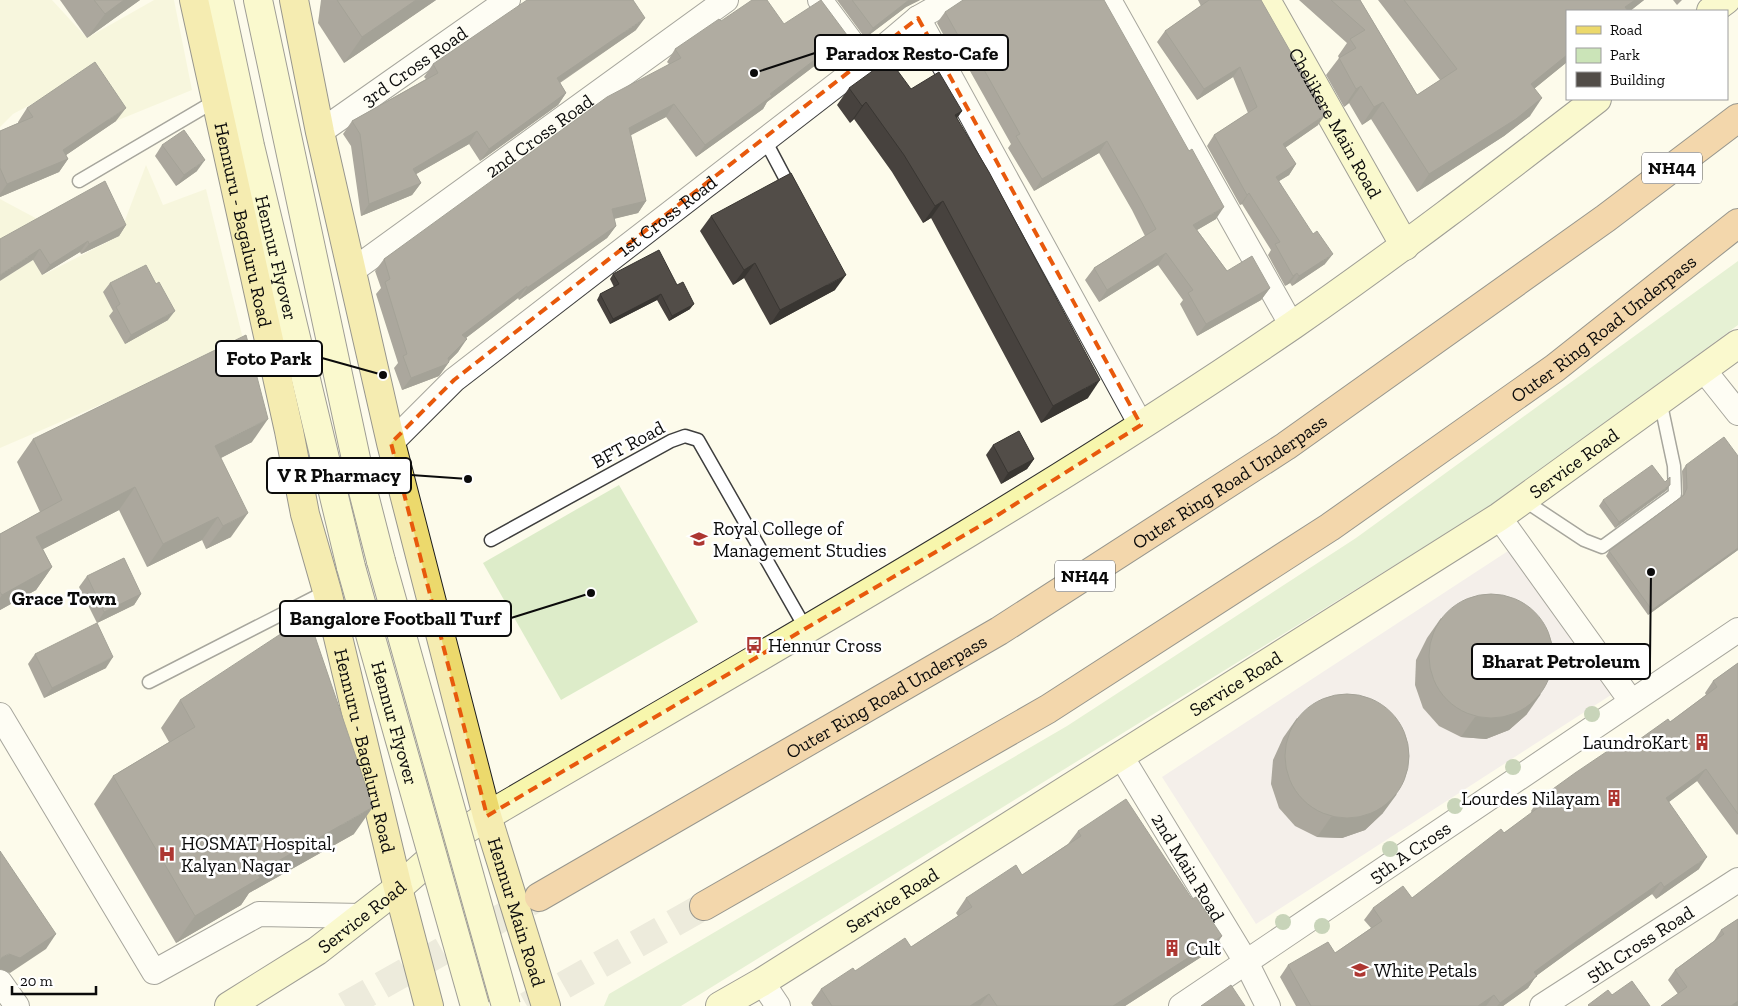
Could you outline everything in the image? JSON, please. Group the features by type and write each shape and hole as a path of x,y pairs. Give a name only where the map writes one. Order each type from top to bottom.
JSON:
{"highway":[{"name":"Outer Ring Road Underpass","path":"539,897 999,631 1286,446 1606,218 1738,118"},
{"name":"Outer Ring Road Underpass","path":"704,906 1048,709 1330,527 1554,368 1738,223"}],"main road":[{"name":"Hennuru - Bagaluru Road","path":"194,0 289,431 305,514 327,591 398,888"},
{"path":"294,0 320,132 391,443 487,816"},
{"name":"Hennur Main Road","path":"487,816 546,1006"},
{"path":"398,888 430,1006"}],"street":[{"name":"Hennur Flyover","path":"220,0 250,146 351,567 475,1006"},
{"name":"Hennur Flyover","path":"258,0 362,487 506,1006"},
{"name":"3rd Cross Road","path":"320,132 508,0"},
{"name":"2nd Cross Road","path":"352,271 726,0"},
{"name":"1st Cross Road","path":"391,443 454,380 866,62 918,18 950,0"},
{"path":"1109,0 1292,326"},
{"name":"Chelikere Main Road","path":"1266,0 1406,246"},
{"path":"1712,10 1726,0"},
{"path":"822,1 866,62"},
{"path":"918,18 1141,425"},
{"name":"Service Road","path":"229,1006 317,951 398,888 460,834 487,816 990,520 1141,425 1292,326 1406,246 1596,100"},
{"name":"Service Road","path":"720,1006 762,982 1499,516 1738,344"},
{"path":"1703,369 1738,413"},
{"path":"1499,516 1631,701"},
{"name":"5th A Cross","path":"1181,1006 1738,630"},
{"path":"0,714 154,972 259,914 362,916"},
{"name":"2nd Main Road","path":"1121,756 1246,962 1268,1006"},
{"name":"5th Cross Road","path":"1542,1006 1738,880"},
{"path":"0,982 17,1006"},
{"path":"762,982 778,1006"}],"lane":[{"path":"79,181 215,101"},
{"path":"765,140 797,201"},
{"path":"1522,500 1584,540 1602,548 1675,494 1674,466 1660,400"},
{"name":"BFT Road","path":"492,540 671,441 685,436 698,440 806,629"},
{"path":"149,682 327,591"}],"highlighted area":[{"path":"918,18 1141,425 990,520 487,816 391,443 454,380"}],"shaded area":[{"path":"1508,551 1611,695 1256,924 1162,777"}],"green space":[{"path":"0,0 52,0 87,38 154,0 174,0 192,90 116,121 85,76 13,114 0,127"},
{"path":"146,165 163,205 206,189 244,343 0,448 0,281 33,260 43,275 119,236"},
{"path":"0,199 43,222 0,245"},
{"path":"1738,261 1738,325 1492,505 681,1006 604,1006 609,994 1067,726 1356,538"},
{"path":"619,485 698,622 561,700 483,563"}],"building":[{"path":"94,0 124,0 105,14"},
{"path":"337,0 416,0 362,37"},
{"path":"527,0 633,0 645,18 557,78 566,93 489,149 477,131 413,169 421,183 369,204 360,134 352,121 438,73 433,64"},
{"path":"752,0 767,0 784,24 821,0 847,35 770,94 772,96 705,145 674,104 629,128 646,201 612,209 616,226 527,288 527,286 462,335 467,339 448,358 449,362 447,364 411,378 403,356 407,354 385,282 390,279 384,259 607,97 681,58 675,49 719,19 721,21"},
{"path":"852,0 909,0 873,28"},
{"path":"963,0 1104,0 1189,151 1192,149 1224,207 1193,225 1227,271 1252,256 1270,288 1206,324 1188,293 1193,290 1166,253 1107,290 1094,268 1156,229 1107,141 1042,179 1016,136 1020,134 969,43 964,46 945,12"},
{"path":"1209,0 1261,0 1326,114 1283,144 1296,164 1276,177 1313,234 1317,231 1333,254 1299,276 1297,273 1293,276 1275,244 1280,242 1249,193 1247,195 1214,135 1257,107 1240,67 1204,89 1165,31"},
{"path":"1331,0 1360,0 1417,95 1457,69 1404,0 1635,0 1625,7 1627,10 1566,10 1566,56 1531,84 1542,98 1516,119 1429,174 1383,102 1374,107 1361,86 1356,89 1339,58 1356,48 1350,39 1365,30"},
{"path":"889,59 911,89 939,72 962,111 955,115 989,172 1100,380 1053,406 943,201 935,206 904,155 866,102 862,106 849,88"},
{"path":"95,62 126,108 63,150 68,159 7,184 0,168 0,131 33,117 27,108"},
{"path":"184,130 205,160 184,175 162,145"},
{"path":"791,173 846,275 780,310 755,263 744,270 711,216"},
{"path":"105,181 126,225 89,244 88,241 50,265 40,249 0,275 0,239"},
{"path":"659,250 677,285 683,282 694,304 672,316 661,294 613,319 600,294 619,284 613,274"},
{"path":"146,265 156,284 159,282 175,311 131,335 116,307 120,304 110,283"},
{"path":"246,335 268,419 215,446 248,513 223,526 218,517 163,544 135,487 36,537 52,567 2,595 0,592 0,534 62,500 33,439"},
{"path":"1019,431 1034,459 1008,473 993,445"},
{"path":"1724,437 1738,456 1738,548 1652,610 1609,551 1684,495 1687,488 1686,465"},
{"path":"1652,465 1665,482 1670,477 1670,485 1619,522 1603,500"},
{"path":"124,558 141,594 104,612 87,576"},
{"path":"1491,594 1515,599 1526,604 1535,612 1543,621 1548,632 1553,656 1548,680 1543,691 1535,700 1526,708 1515,713 1491,718 1467,713 1456,708 1447,700 1439,691 1434,680 1429,656 1434,632 1439,621 1447,612 1456,604 1467,599"},
{"path":"308,616 373,807 257,873 260,878 195,916 113,776 195,727 180,700"},
{"path":"97,623 113,657 52,688 35,654"},
{"path":"1738,663 1738,814 1706,769 1666,798 1707,857 1664,887 1661,882 1582,937 1534,972 1537,976 1500,1003 1494,995 1478,1006 1311,1006 1288,965 1328,942 1335,953 1382,921 1373,908 1403,886 1412,898 1501,829 1504,833 1543,804 1539,799 1575,773 1621,742 1626,749 1668,719 1670,722 1717,687 1713,681"},
{"path":"1347,694 1371,699 1382,704 1391,712 1399,721 1404,732 1409,756 1404,780 1399,791 1391,800 1382,808 1371,813 1347,818 1323,813 1312,808 1303,800 1295,791 1290,780 1285,756 1290,732 1295,721 1303,712 1312,704 1323,699"},
{"path":"1126,799 1192,899 1196,897 1222,936 1113,1006 997,1006 989,994 970,1006 832,1006 821,989 853,968 855,971 905,938 911,947 972,907 966,898 1016,865 1022,875 1081,836 1078,831"},
{"path":"0,851 56,934 20,958 9,954 2,957 0,961"},
{"path":"1738,919 1738,1001 1731,1006 1661,1006 1687,987 1675,970 1724,934 1721,930"},
{"path":"1632,981 1650,1006 1588,1005 1608,990 1612,995"},
{"path":"1231,985 1245,1006 1201,1006"}],"tunnel":[{"path":"345,1006 535,899"},
{"path":"527,1006 704,906"}],"place":[{"name":"Paradox Resto-Cafe","path":"754,73"},
{"name":"Foto Park","path":"383,375"},
{"name":"V R Pharmacy","path":"468,479"},
{"name":"Royal College of Management Studies","path":"699,539"},
{"name":"Bharat Petroleum","path":"1651,572"},
{"name":"Bangalore Football Turf","path":"591,593"},
{"name":"Hennur Cross","path":"754,645"},
{"name":"LaundroKart","path":"1702,742"},
{"name":"Lourdes Nilayam","path":"1614,798"},
{"name":"HOSMAT Hospital, Kalyan Nagar","path":"167,854"},
{"name":"Cult","path":"1172,948"},
{"name":"White Petals","path":"1360,970"}],"district":[{"name":"Grace Town","path":"64,598"}]}
